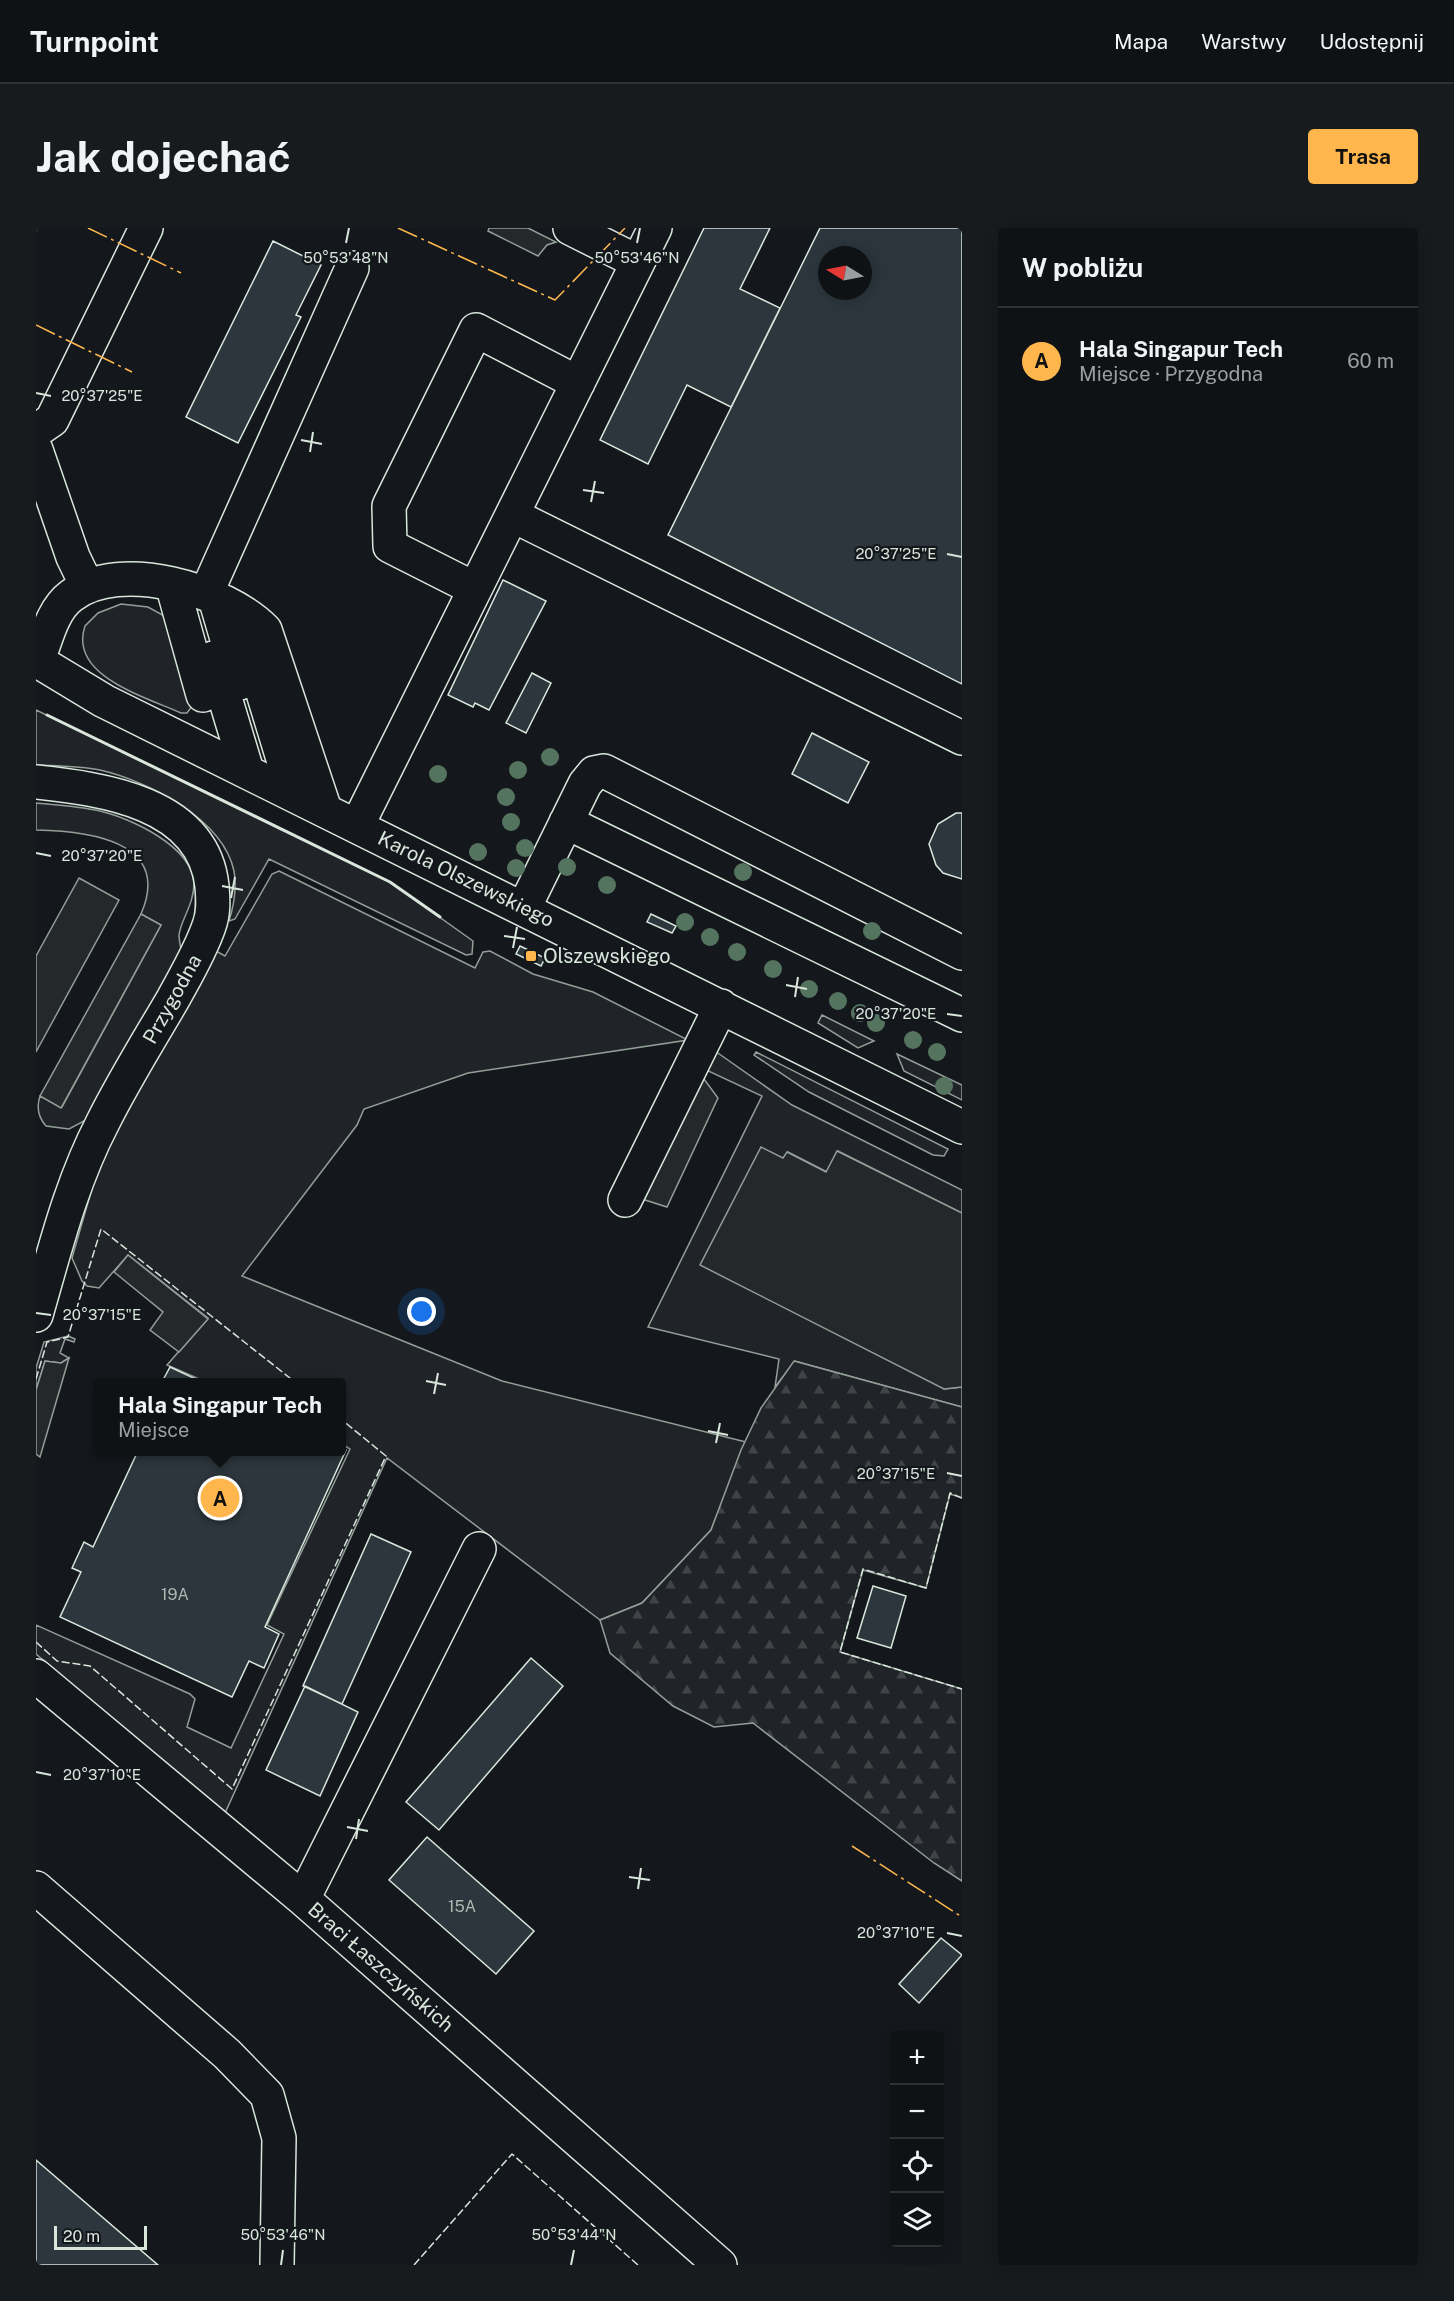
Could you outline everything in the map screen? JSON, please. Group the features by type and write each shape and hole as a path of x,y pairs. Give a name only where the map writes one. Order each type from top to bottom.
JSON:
{"street":[{"path":"36,431 52,420 146,228"},
{"path":"570,228 638,262"},
{"path":"357,826 655,228"},
{"path":"258,777 205,595 352,268"},
{"path":"475,589 390,546 389,506 476,330 578,383"},
{"path":"36,450 73,556 87,586"},
{"path":"512,515 962,738"},
{"path":"37,660 64,603 87,586 121,579 205,595 253,617 265,630 325,810"},
{"path":"205,595 258,777"},
{"name":"Karola Olszewskiego","path":"37,660 104,701 962,1127"},
{"path":"524,908 591,776 600,771 610,773 962,953"},
{"name":"Przygodna","path":"36,782 100,789 161,814 181,826 206,856 213,894 210,924 198,955 103,1121 45,1252 36,1315"},
{"path":"566,822 962,1015"},
{"path":"626,1200 721,1006"},
{"path":"303,1899 479,1549"},
{"name":"Braci Łaszczyńskich","path":"36,1676 303,1899 720,2265"},
{"path":"36,1888 227,2054 267,2096 279,2138 276,2265"}],"green space":[{"path":"121,604 148,607 168,618 195,702 187,713 181,713 131,692 99,671 88,658 83,643 85,626 98,613"},
{"path":"36,710 390,882 473,941 472,954 466,955 269,859 235,919 229,921 234,896 234,871 227,852 215,835 181,805 140,783 100,770 36,765"},
{"path":"36,803 100,811 142,827 158,836 183,857 191,870 194,883 192,898 179,935 182,954 86,1120 69,1129 46,1126 38,1112 40,1096 62,1107 161,925 141,914 148,889 145,870 135,855 119,845 100,838 78,833 36,830"},
{"path":"279,871 475,968 483,952 490,951 533,974 593,992 688,1040 468,1073 364,1109 357,1125 242,1276 502,1381 746,1442 711,1530 642,1603 600,1620 387,1458 225,1813 36,1654 36,1625 190,1694 195,1699 187,1727 231,1748 284,1634 267,1625 350,1449 346,1446 346,1378 197,1378 167,1365 208,1318 128,1255 99,1288 87,1286 82,1281 72,1258 95,1178 122,1116 216,951 225,956 272,874"},
{"path":"822,1015 874,1041 858,1048 818,1023"},
{"path":"715,1051 792,1105 962,1190 962,1213 838,1151 827,1172 788,1152 784,1158 944,1389 962,1387 962,1407 795,1361 775,1387 779,1359 648,1327 762,1096 704,1069"},
{"path":"756,1052 948,1149 944,1156 933,1155 809,1092 754,1055"},
{"path":"897,1054 962,1085 962,1100 904,1071"},
{"path":"68,1336 75,1339 74,1342 65,1339 60,1353 69,1358 61,1363 45,1361 36,1390 36,1368 44,1342"},
{"path":"794,1361 962,1407 962,1498 950,1494 926,1588 863,1570 840,1652 962,1689 962,1881 934,1863 753,1723 714,1727 673,1706 610,1653 600,1620 642,1603 711,1530 741,1450 761,1408"}],"shaded area":[{"path":"489,228 528,228 556,242 547,245 538,256 488,231"},
{"path":"79,878 119,900 36,1052 36,956"},
{"path":"141,914 161,925 61,1108 40,1096"},
{"path":"701,1075 718,1098 667,1207 617,1191"},
{"path":"761,1147 783,1158 787,1152 826,1172 837,1151 962,1213 962,1387 944,1389 700,1265"},
{"path":"128,1255 208,1319 179,1352 150,1330 163,1312 114,1272"},
{"path":"69,1358 40,1457 36,1454 36,1390 45,1361 61,1363"}],"building":[{"path":"704,228 770,228 740,289 780,308 731,407 687,385 648,464 600,440"},
{"path":"820,228 962,228 962,684 668,535"},
{"path":"273,241 321,265 296,315 301,317 238,443 186,417"},
{"path":"503,580 546,601 489,710 475,703 473,707 448,695"},
{"path":"532,673 551,683 526,733 506,723"},
{"path":"812,733 869,762 848,803 792,774"},
{"path":"956,813 962,813 962,879 943,873 936,865 929,844 938,824"},
{"path":"651,914 676,926 672,933 647,922"},
{"path":"520,946 545,958 541,966 516,954"},
{"path":"170,1367 193,1378 164,1378"},
{"path":"136,1456 343,1456 265,1627 279,1634 264,1668 249,1661 232,1697 60,1617 81,1572 72,1568 84,1542 93,1547"},
{"path":"371,1534 411,1552 342,1704 303,1686"},
{"path":"873,1586 906,1596 891,1648 857,1638"},
{"path":"531,1658 563,1686 439,1830 406,1802"},
{"path":"305,1686 358,1712 320,1796 266,1770"},
{"path":"427,1837 534,1931 496,1974 389,1880"},
{"path":"941,1938 962,1955 919,2003 899,1984"},
{"path":"36,2160 158,2265 36,2265"}],"fence":[{"path":"36,1379 47,1342 68,1337 101,1229 290,1378"},
{"path":"36,1642 57,1661 90,1666 232,1789 386,1456 346,1423"},
{"path":"962,1498 950,1493 926,1588 863,1569 840,1652 962,1689"},
{"path":"414,2265 512,2154 638,2265"}],"wall":[{"path":"47,715 390,882 440,917"}],"power":[{"path":"88,228 181,273"},
{"path":"398,228 555,300 625,228"},
{"path":"36,325 132,372"},
{"path":"852,1846 962,1917"}],"place":[{"name":"Olszewskiego","path":"531,956"},
{"name":"Hala Singapur Tech","path":"220,1498"}]}
